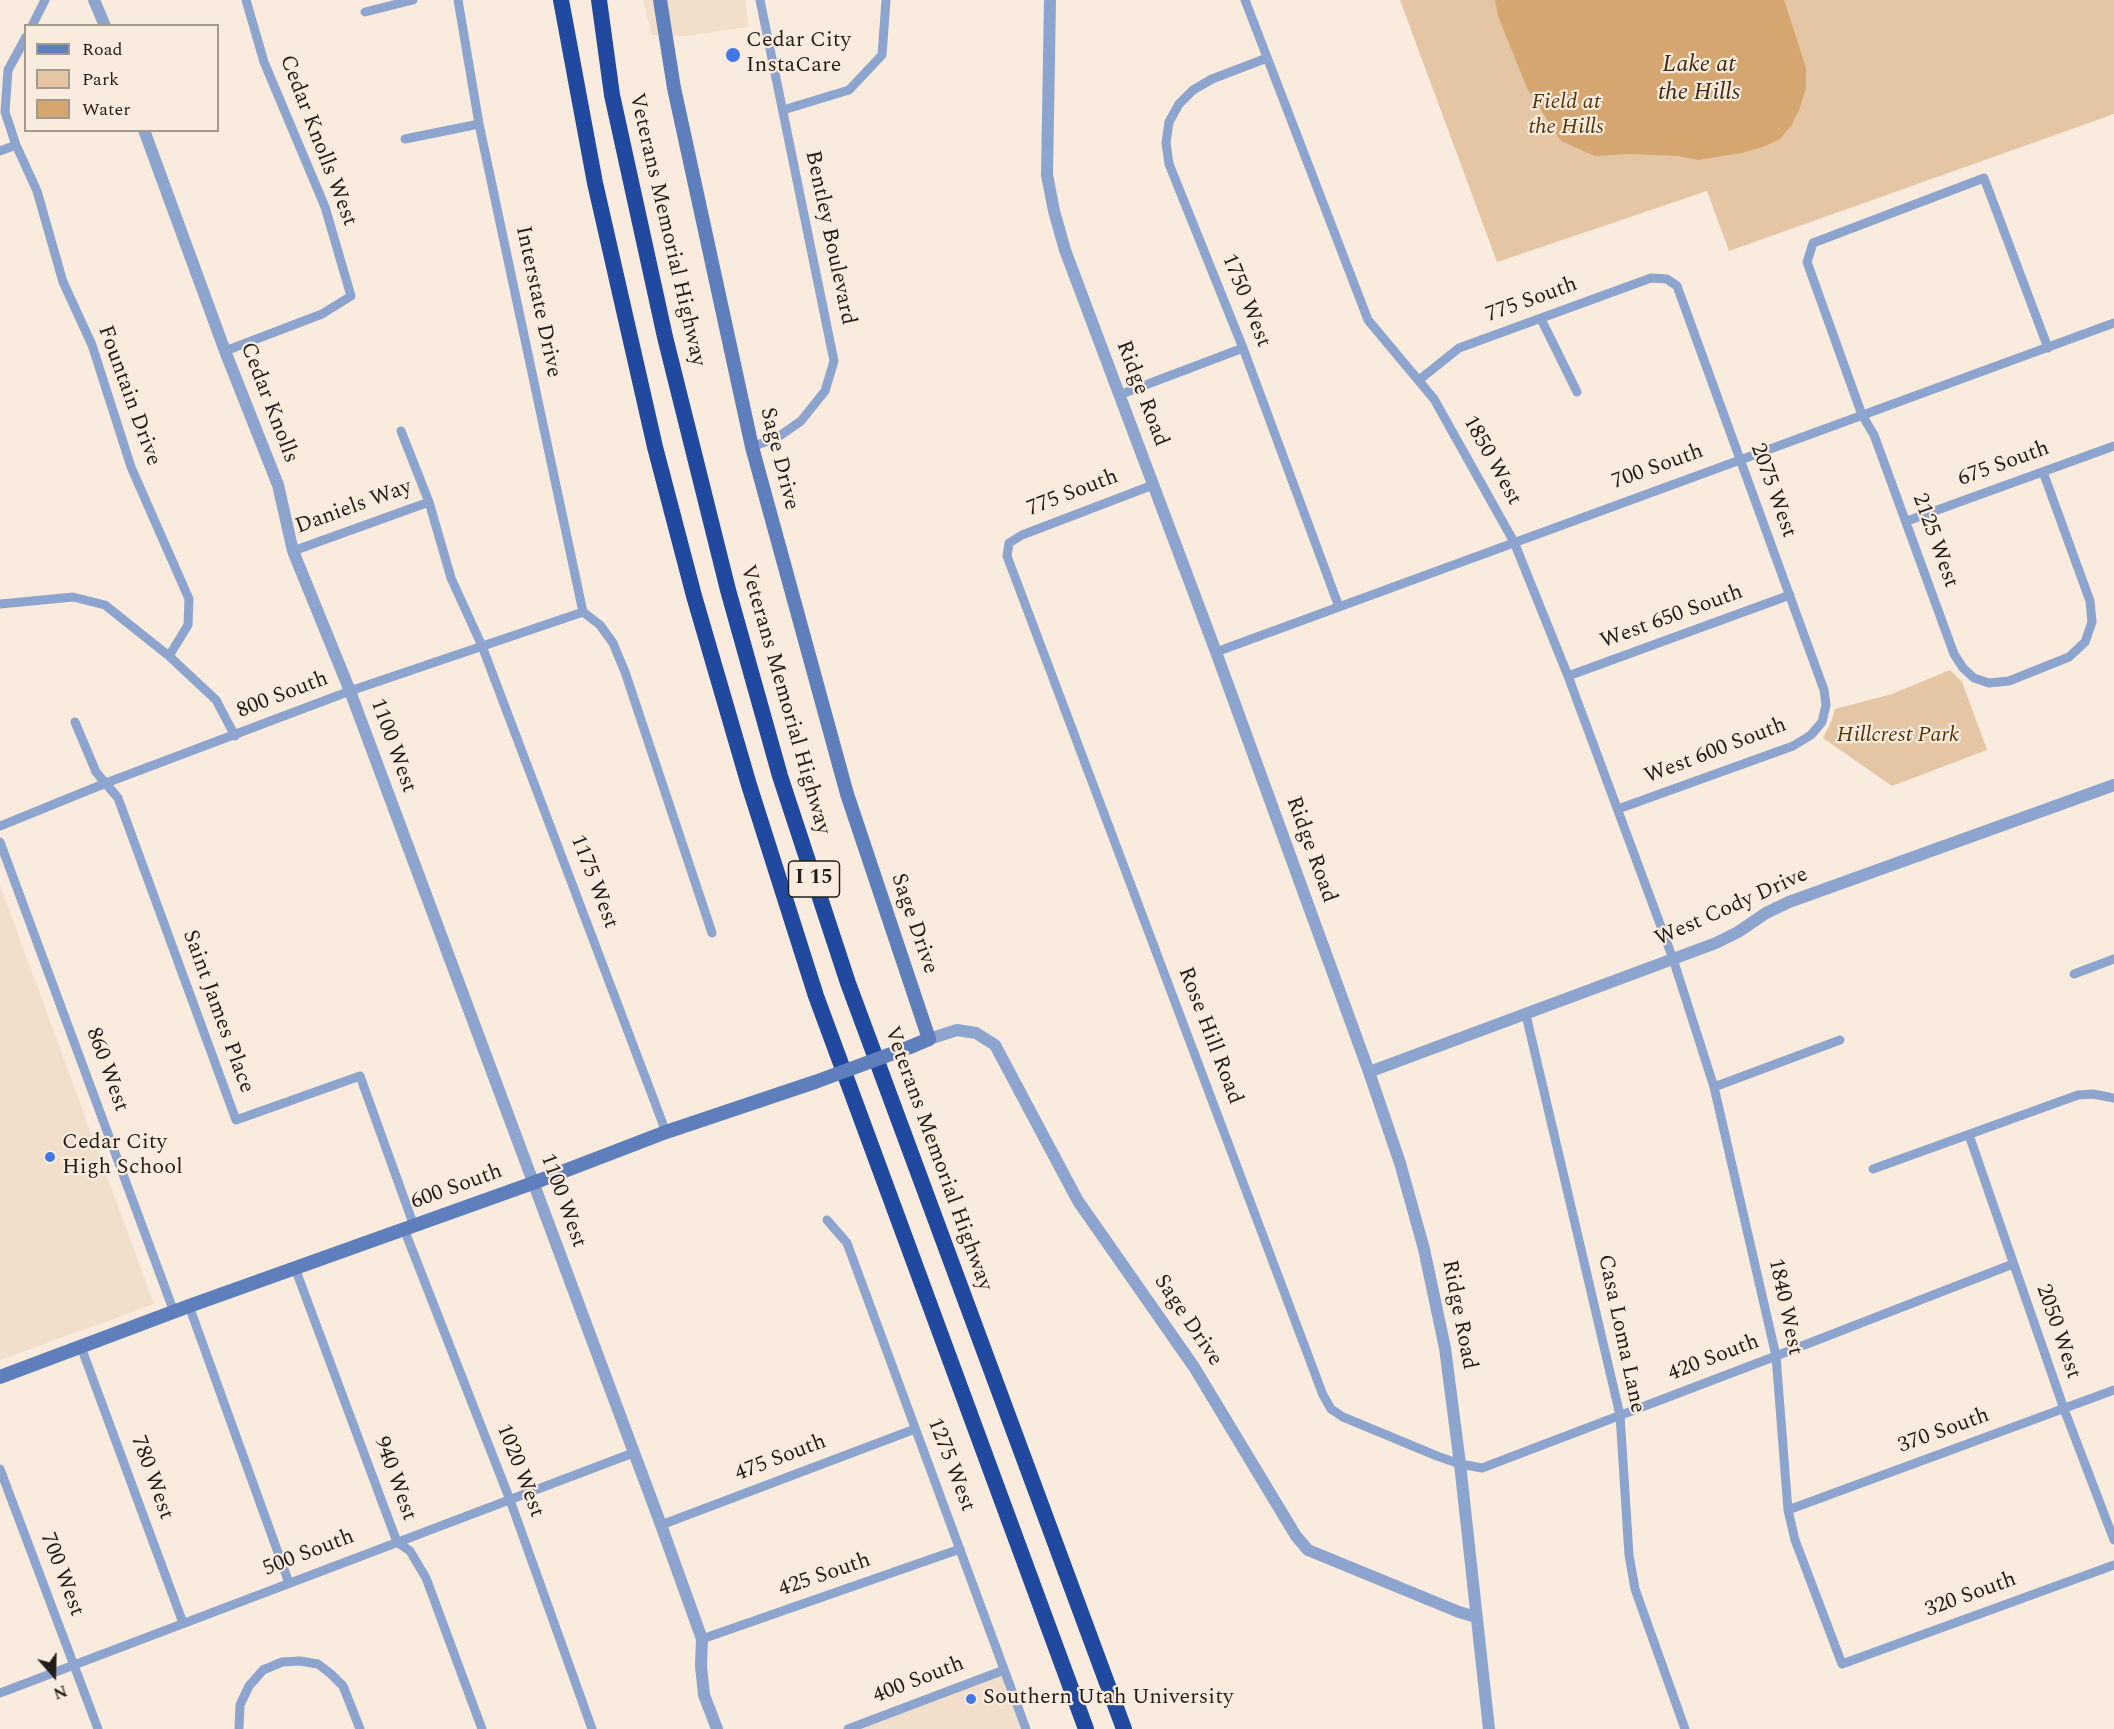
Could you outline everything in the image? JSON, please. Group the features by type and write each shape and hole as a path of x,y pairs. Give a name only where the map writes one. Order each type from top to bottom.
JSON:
{"highway":[{"name":"I 15","path":"561,0 592,173 655,447 694,596 749,785 816,996 1086,1729"},
{"name":"Veterans Memorial Highway","path":"599,0 612,95 665,337 728,590 780,776 848,982 1124,1729"}],"main road":[{"name":"Sage Drive","path":"660,0 674,88 752,447 847,794 929,1039"},
{"name":"600 South","path":"0,1377 189,1306 533,1183 666,1132 815,1082 929,1039"}],"street":[{"path":"33,24 45,0"},
{"path":"94,0 104,24"},
{"name":"Cedar Knolls West","path":"225,351 322,314 351,296 325,207 264,62 246,0"},
{"path":"365,12 413,0"},
{"name":"Interstate Drive","path":"458,0 479,124 582,612"},
{"name":"Bentley Boulevard","path":"752,447 777,437 801,421 825,391 834,361 760,0"},
{"path":"783,110 849,90 882,55 886,0"},
{"name":"Ridge Road","path":"1050,0 1047,175 1065,250 1216,652 1369,1072 1400,1163 1424,1249 1445,1348 1489,1729"},
{"name":"1850 West","path":"1245,0 1368,320 1434,399 1514,542 1568,676 1673,959"},
{"name":"Fountain Drive","path":"24,41 8,70 5,112 16,145 37,191 63,282 92,345 132,467 189,599 188,625 169,656"},
{"name":"1750 West","path":"1267,58 1193,90 1179,104 1169,122 1166,143 1169,164 1243,348 1339,607"},
{"path":"405,139 479,124"},
{"name":"Cedar Knolls","path":"145,132 225,351 278,485 293,551 350,691"},
{"path":"0,151 16,145"},
{"name":"2125 West","path":"2043,472 2090,601 2092,622 2085,642 2068,657 2009,681 1989,683 1974,678 1963,668 1954,654 1907,521 1874,435 1862,415 1807,262 1813,243 1984,178 2048,348"},
{"name":"775 South","path":"1419,380 1459,348 1651,278 1667,279"},
{"name":"2075 West","path":"1667,279 1677,286 1824,690 1826,705 1822,723"},
{"path":"1541,318 1577,392"},
{"path":"2112,324 2114,335"},
{"name":"700 South","path":"1216,652 2112,324"},
{"path":"1119,395 1243,348"},
{"path":"401,430 429,502 451,578 482,646"},
{"name":"675 South","path":"1907,521 2114,446"},
{"name":"775 South","path":"1009,543 1022,535 1153,485"},
{"name":"Daniels Way","path":"293,551 429,502"},
{"name":"Rose Hill Road","path":"1009,543 1007,556 1323,1395 1331,1409 1343,1417 1460,1464"},
{"name":"West 650 South","path":"1568,676 1790,595"},
{"path":"0,604 73,597 105,605 169,656 216,700 235,736"},
{"path":"582,612 600,625 613,643 625,672 712,933"},
{"name":"800 South","path":"0,826 106,783 350,691 582,612"},
{"name":"1175 West","path":"482,646 666,1132"},
{"name":"1100 West","path":"350,691 702,1639 701,1666 704,1695 717,1729"},
{"path":"75,722 96,772 106,783"},
{"name":"West 600 South","path":"1618,809 1793,746 1811,735 1822,723"},
{"name":"Saint James Place","path":"106,783 118,798 236,1120 360,1076 409,1228"},
{"name":"West Cody Drive","path":"1369,1072 1716,943 1789,902 2114,785"},
{"name":"860 West","path":"0,843 174,1312"},
{"name":"1840 West","path":"1673,959 1714,1087 1776,1356 1788,1510 1795,1540 1842,1664"},
{"path":"2074,974 2114,959"},
{"name":"Casa Loma Lane","path":"1526,1015 1620,1415 1629,1555 1635,1589 1685,1729"},
{"name":"Sage Drive","path":"929,1039 957,1030 976,1033 994,1045 1078,1201 1194,1367 1296,1536 1308,1550 1476,1617"},
{"path":"1714,1087 1840,1040"},
{"path":"1873,1169 2078,1095 2093,1094 2114,1098"},
{"name":"2050 West","path":"1969,1135 2064,1409 2114,1540"},
{"name":"1275 West","path":"827,1220 847,1243 1026,1729"},
{"name":"1020 West","path":"409,1228 592,1729"},
{"name":"420 South","path":"1460,1464 1482,1467 2013,1264"},
{"name":"940 West","path":"295,1268 397,1542 410,1551 426,1578 482,1729"},
{"path":"189,1306 289,1583"},
{"name":"780 West","path":"81,1347 183,1623"},
{"name":"370 South","path":"1788,1510 2114,1390"},
{"name":"475 South","path":"661,1525 915,1429"},
{"name":"500 South","path":"0,1693 633,1453"},
{"name":"700 West","path":"0,1469 98,1729"},
{"name":"425 South","path":"702,1639 960,1549"},
{"name":"320 South","path":"1842,1664 2114,1565"},
{"path":"239,1729 240,1705 249,1686 262,1671 282,1662 300,1660 318,1664 343,1686 360,1729"},
{"name":"400 South","path":"848,1729 1005,1670"}],"shaded area":[{"path":"643,0 746,0 748,27 686,36 652,35"},
{"name":"Cedar City High School","path":"0,885 154,1304 0,1360"},
{"name":"Southern Utah University","path":"1004,1670 1026,1729 848,1729"}],"green space":[{"name":"Field at the Hills","path":"1400,0 2114,0 2114,114 1729,251 1707,191 1497,262"},
{"name":"Hillcrest Park","path":"1950,670 1962,682 1987,750 1892,786 1823,738 1835,709 1892,694"}],"water":[{"name":"Lake at the Hills","path":"1495,0 1784,0 1806,68 1806,88 1799,110 1791,126 1780,139 1742,153 1698,160 1678,156 1629,154 1595,156 1561,141 1527,88 1498,16"}],"place":[{"name":"Cedar City InstaCare","path":"733,55"},
{"name":"Cedar City High School","path":"50,1157"},
{"name":"Southern Utah University","path":"971,1699"}]}
